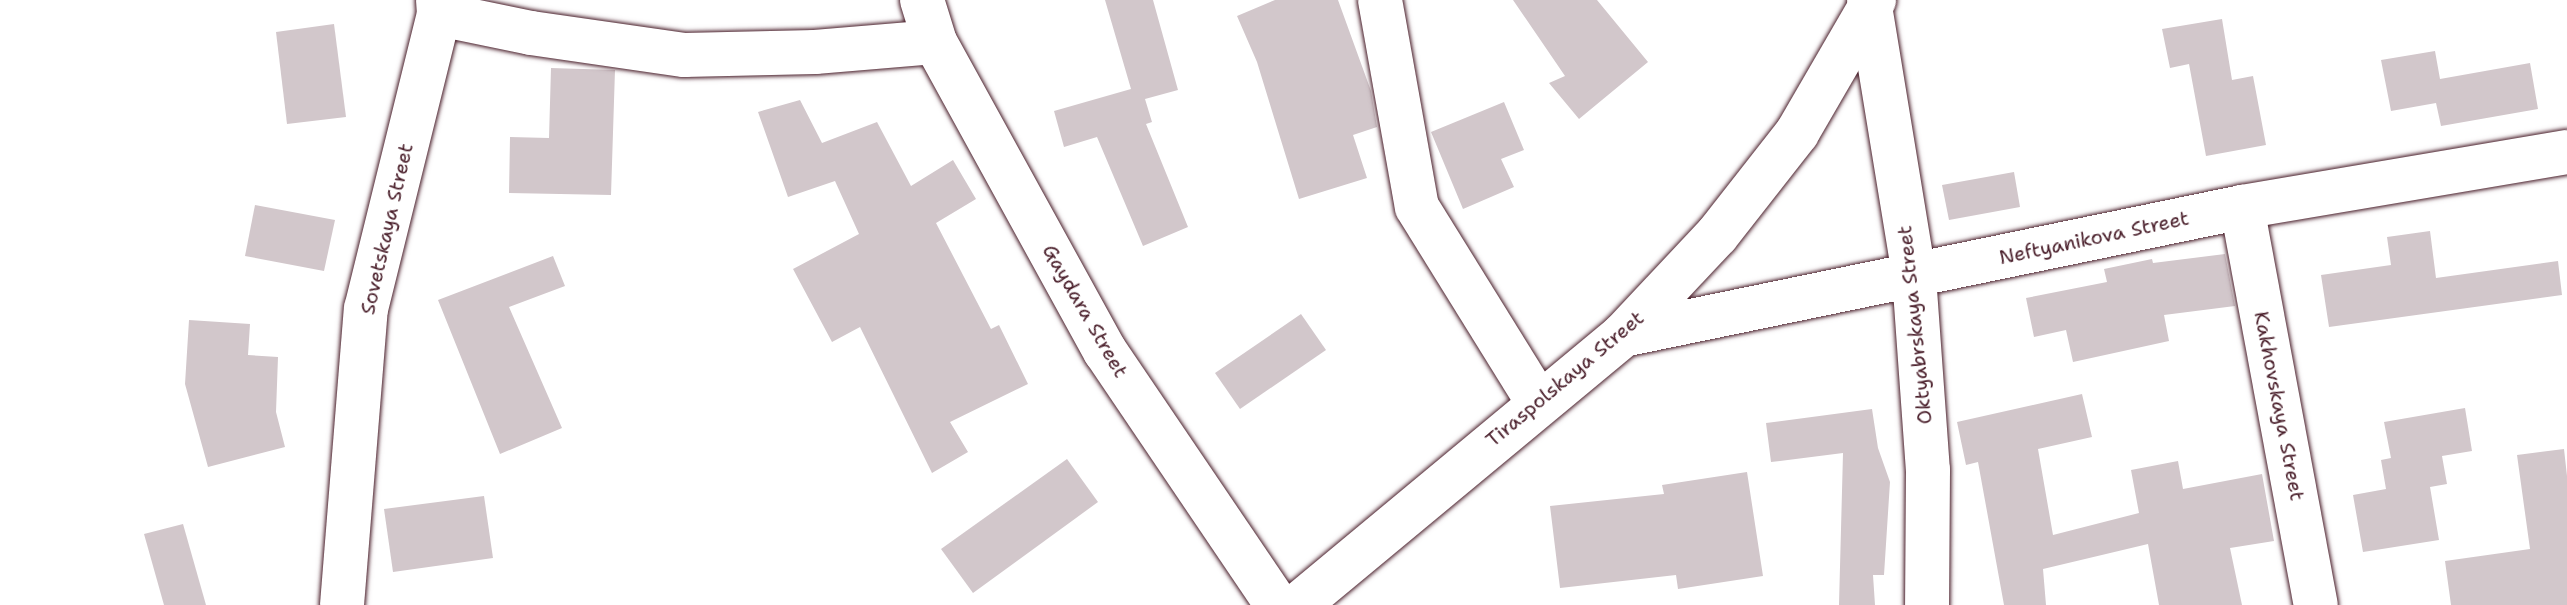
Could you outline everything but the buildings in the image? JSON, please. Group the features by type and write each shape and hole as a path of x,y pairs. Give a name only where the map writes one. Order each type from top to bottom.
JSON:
{"street":[{"name":"Gaydara Street","path":"922,0 935,42 1105,351 1277,605"},
{"path":"1380,0 1417,207 1538,402"},
{"name":"Tiraspolskaya Street","path":"1298,605 1538,402 1623,335 1717,235 1797,133 1871,2"},
{"name":"Oktyabrskaya Street","path":"1871,2 1914,276 1928,470 1927,605"},
{"path":"439,7 531,33 684,55 815,52 935,42"},
{"name":"Sovetskaya Street","path":"342,605 366,309 439,7"},
{"name":"Neftyanikova Street","path":"1623,335 2242,207 2567,152"},
{"name":"Kakhovskaya Street","path":"2242,207 2316,605"}]}
